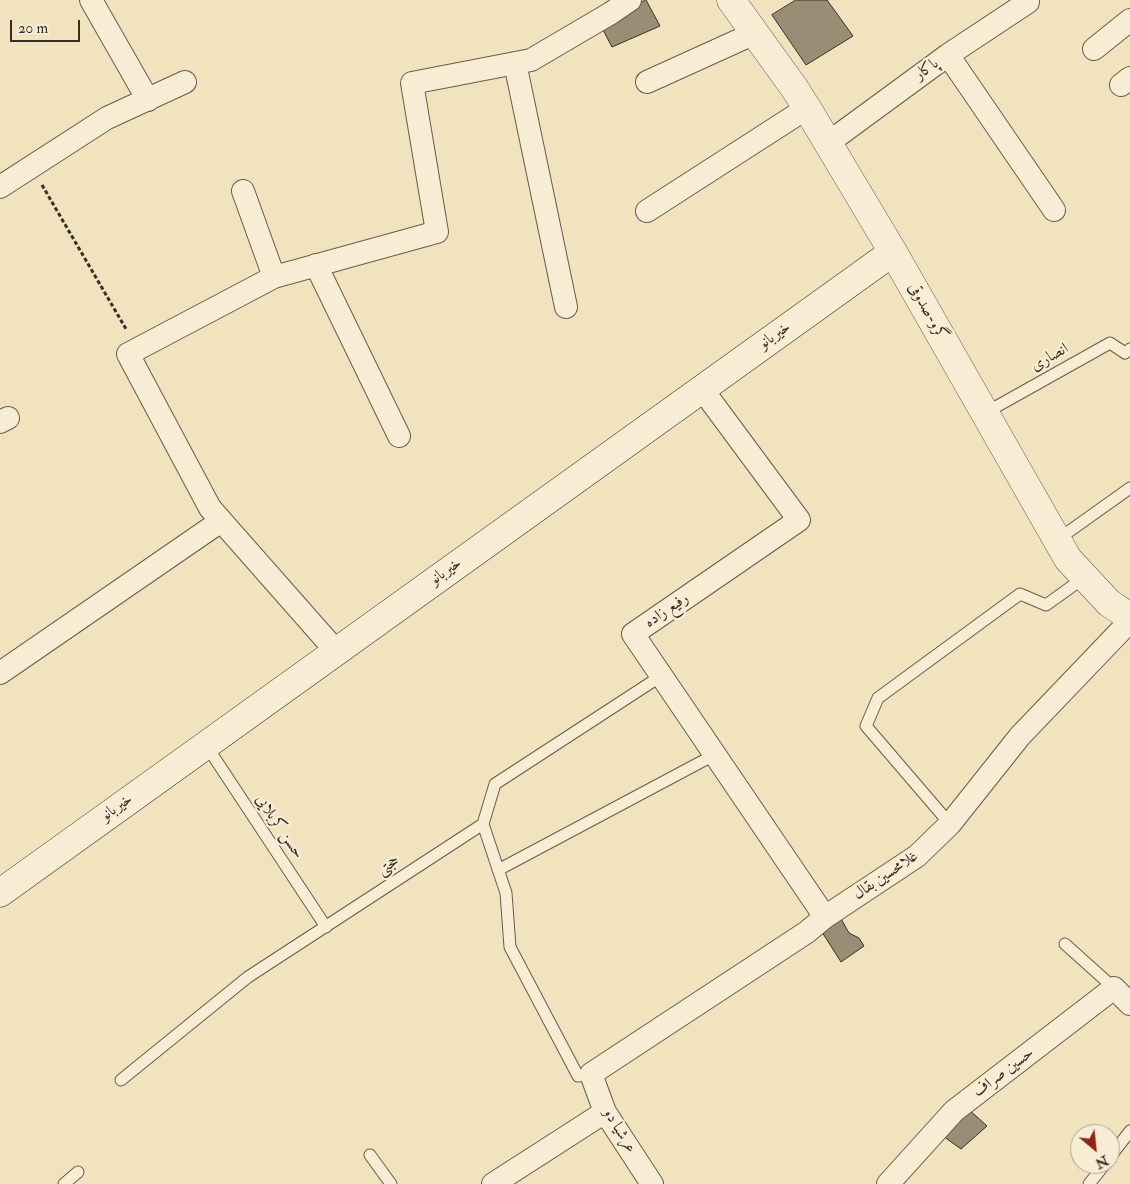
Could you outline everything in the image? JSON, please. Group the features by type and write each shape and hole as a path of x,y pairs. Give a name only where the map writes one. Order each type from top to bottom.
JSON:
{"main road":[{"name":"گرو-صدوقی","path":"739,3 755,33 807,108 893,252 1068,560 1109,603 1130,619"},
{"name":"خیربانو","path":"0,893 893,252"}],"street":[{"path":"91,0 148,100"},
{"path":"336,651 210,508 128,354 274,277 437,232 412,83 531,60 630,0"},
{"name":"پاکار","path":"828,143 948,54 1028,2"},
{"path":"1094,49 1130,20"},
{"path":"647,82 755,33"},
{"path":"948,54 1054,210"},
{"path":"516,62 566,307"},
{"path":"0,187 107,118 185,82"},
{"path":"648,212 807,108"},
{"path":"243,192 274,277"},
{"path":"316,265 399,436"},
{"name":"رفیع زاده","path":"702,389 799,520 633,634 825,917"},
{"path":"0,673 221,521"},
{"name":"غلامحسین بقال","path":"591,1074 917,856 950,824 1020,736 1130,619"},
{"name":"حسین صراف","path":"888,1184 954,1111 1122,996"},
{"name":"عرشیا دو","path":"591,1074 605,1112 652,1184"},
{"path":"493,1184 605,1112"}],"lane":[{"name":"انصاری","path":"985,414 1110,343 1125,353 1130,350"},
{"path":"1057,540 1130,488"},
{"path":"950,824 866,726 878,698 1020,594 1046,605 1085,577"},
{"path":"591,1074 578,1076 510,947 506,893 483,824 496,784 661,676"},
{"name":"حسن کربلایی","path":"206,745 326,927"},
{"path":"498,870 714,755"},
{"name":"حجتی","path":"121,1080 248,977 483,824"},
{"path":"1065,944 1122,996"},
{"path":"1120,1144 1130,1131"},
{"path":"370,1155 391,1184"},
{"path":"64,1184 78,1172"},
{"path":"1089,1184 1097,1174"}],"path":[{"path":"32,167 137,349"}],"building":[{"path":"646,0 660,26 612,47 601,26"},
{"path":"796,0 827,0 853,36 806,65 772,15"},
{"path":"835,908 849,933 859,938 864,946 841,962 822,932"},
{"path":"965,1106 987,1126 961,1149 936,1131"}]}
